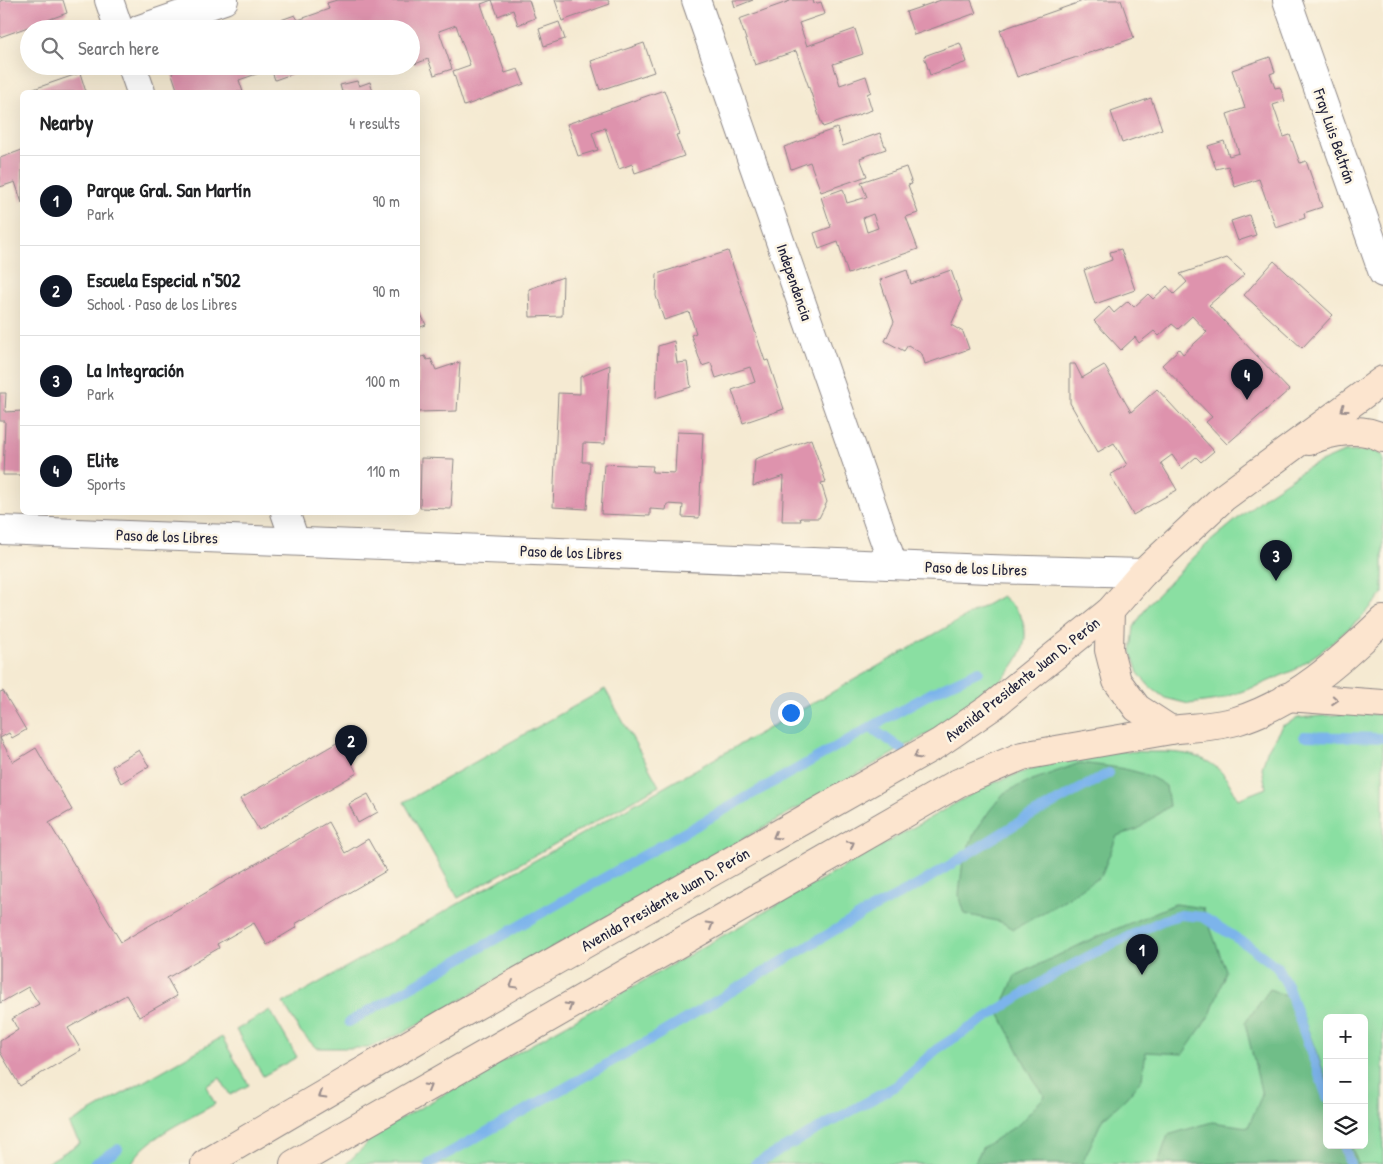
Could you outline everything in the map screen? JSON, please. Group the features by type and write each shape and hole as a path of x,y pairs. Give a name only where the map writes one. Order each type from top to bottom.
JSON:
{"main road":[{"name":"Avenida Presidente Juan D. Perón","path":"205,1164 447,1022 939,743 990,708 1110,611 1143,573 1223,498 1383,380"},
{"name":"Avenida Presidente Juan D. Perón","path":"1287,450 1316,438 1341,432 1373,432 1383,438"},
{"name":"Avenida Presidente Juan D. Perón","path":"1110,611 1109,650 1117,681 1137,708 1171,730"},
{"path":"294,1164 958,783 1022,756 1171,730 1234,722 1255,714 1287,697 1318,677 1349,653 1383,620"},
{"path":"1287,697 1383,704"}],"street":[{"path":"109,0 116,20"},
{"path":"166,20 224,0"},
{"name":"Independencia","path":"696,0 893,565"},
{"name":"Fray Luis Beltrán","path":"1287,0 1383,273"},
{"path":"135,75 140,90"},
{"path":"287,515 295,541"},
{"name":"Paso de los Libres","path":"0,530 989,569 1143,573"}],"green space":[{"path":"1374,451 1383,456 1383,594 1360,619 1323,650 1294,670 1218,700 1189,704 1165,698 1150,687 1138,673 1131,651 1134,627 1149,603 1206,545 1265,496 1307,468 1344,452"},
{"path":"1002,596 1016,609 1022,619 1025,636 1021,653 1011,669 982,697 936,729 403,1033 368,1048 316,1048 300,1031 283,1003"},
{"path":"605,689 659,786 458,898 404,802"},
{"path":"1356,713 1383,715 1383,1164 346,1164 367,1144 366,1139 986,786 1067,758 1118,751 1169,752 1194,756 1210,763 1224,775 1238,799 1266,788 1262,768 1267,751 1282,726 1298,718"},
{"path":"1080,763 1114,767 1147,775 1166,786 1169,806 1138,829 1117,836 1101,876 1058,904 1014,929 1001,922 965,914 959,895 963,860 975,832 990,810 1004,793 1027,782"},
{"path":"1175,904 1203,908 1226,971 1211,1013 1183,1054 1146,1052 1142,1079 1126,1098 1102,1120 1082,1164 974,1164 982,1148 1019,1124 1045,1096 1033,1079 999,1013 1015,976 1090,940"},
{"path":"1270,989 1297,1001 1323,1069 1323,1149 1352,1149 1358,1164 1158,1164 1168,1135 1212,1122 1248,1127 1262,1095 1245,1023"},
{"path":"270,1010 297,1057 263,1076 236,1030"},
{"path":"222,1037 249,1085 230,1095 220,1078 206,1086 215,1104 157,1137 138,1154 131,1164 45,1164 80,1143 69,1124"}],"building":[{"path":"63,0 67,13 47,20 20,20 20,30 0,37 0,1"},
{"path":"337,0 492,0 481,4 505,73 518,69 524,84 464,106 453,71 470,65 456,25 439,31 452,69 434,75 428,59 420,62 420,20 298,20 329,9 327,3"},
{"path":"492,0 529,0 535,18 518,25 513,10 498,16"},
{"path":"555,0 608,0 610,4 562,21"},
{"path":"733,0 753,0 735,7"},
{"path":"789,0 813,0 814,4 821,2 825,14 799,23 807,46 855,29 863,54 833,64 840,85 866,76 871,92 867,94 872,110 823,127 796,51 755,65 739,19"},
{"path":"941,0 971,0 976,13 914,35 906,12"},
{"path":"1086,0 1121,0 1134,38 1017,77 1000,30"},
{"path":"295,15 298,20 281,20"},
{"path":"559,22 565,39 544,46 539,29"},
{"path":"644,43 654,72 600,90 591,61"},
{"path":"960,43 967,62 930,75 924,56"},
{"path":"1270,57 1275,72 1270,74 1275,88 1280,87 1285,101 1273,105 1284,137 1290,135 1300,163 1306,161 1322,207 1304,213 1305,218 1276,228 1259,179 1235,187 1228,166 1216,169 1208,146 1224,141 1229,156 1239,153 1227,114 1245,108 1232,70"},
{"path":"74,75 81,75 85,90 31,90"},
{"path":"172,75 254,75 239,80 242,90 177,90"},
{"path":"273,75 289,75 275,80"},
{"path":"357,81 359,86 370,82 372,90 341,90 340,85"},
{"path":"664,90 680,134 676,135 684,156 635,173 632,164 619,169 605,128 592,133 598,150 578,156 567,124"},
{"path":"1151,98 1162,129 1122,143 1111,112"},
{"path":"837,128 843,146 880,133 886,149 860,158 867,176 821,192 810,162 791,169 784,147"},
{"path":"20,151 20,197 15,182 0,187 0,158"},
{"path":"906,167 912,184 908,185 918,213 906,217 918,249 848,274 838,242 819,249 814,233 831,227 821,197 843,189 847,203 867,197 861,182","holes":["873,214 878,228 867,232 863,218"]},
{"path":"1249,215 1256,235 1238,241 1231,221"},
{"path":"1121,249 1135,290 1095,304 1084,270 1112,260 1110,252"},
{"path":"728,251 765,361 768,360 784,409 743,423 732,390 755,382 750,367 716,378 711,363 702,366 691,335 696,333 689,312 664,320 656,296 657,274"},
{"path":"1227,258 1245,274 1209,305 1289,390 1227,444 1206,422 1212,417 1162,365 1179,349 1183,354 1207,332 1192,316 1178,329 1172,324 1159,336 1154,331 1139,343 1135,337 1121,350 1094,321 1109,307 1114,313 1128,301 1134,307 1148,294 1153,299 1167,286 1174,294 1187,282 1180,274"},
{"path":"1274,261 1333,315 1302,348 1244,295"},
{"path":"907,270 911,284 951,270 962,301 951,325 963,332 969,349 925,364 922,354 908,345 904,351 885,341 894,322 880,280"},
{"path":"563,277 562,316 530,317 529,289"},
{"path":"420,312 426,325 420,327"},
{"path":"674,341 677,363 687,362 691,387 656,398 658,346"},
{"path":"425,356 427,360 431,359 436,370 460,362 457,411 420,412 420,357"},
{"path":"1070,364 1075,364 1082,378 1104,365 1131,412 1157,389 1214,451 1201,462 1196,457 1182,469 1172,455 1161,463 1177,490 1133,515 1110,475 1127,465 1114,443 1098,452 1070,403"},
{"path":"610,365 605,444 583,443 582,462 590,462 587,509 553,507 558,393 580,394 580,377"},
{"path":"0,393 6,393 5,412 20,411 20,475 3,475 5,421 0,421"},
{"path":"677,432 703,433 699,518 682,517 683,505 667,504 666,510 650,509 650,516 601,514 604,464 653,466 652,472 675,473"},
{"path":"811,439 826,482 821,483 827,502 819,518 800,518 801,521 782,521 784,476 753,486 755,459"},
{"path":"421,458 454,459 451,509 420,508"},
{"path":"3,691 26,730 12,738 9,733 0,738 0,692"},
{"path":"0,738 13,762 36,748 72,810 49,823 121,942 328,822 345,853 368,839 386,871 295,924 297,927 267,945 254,923 217,944 219,948 167,978 177,996 139,1017 126,995 68,1028 81,1050 20,1086 0,1052 0,1041 18,1030 12,1019 39,1004 28,987 0,1003"},
{"path":"340,741 357,773 259,830 240,799"},
{"path":"139,750 149,766 121,783 112,766"},
{"path":"368,794 378,812 358,823 349,804"}],"waterway":[{"path":"349,1022 933,692 979,671"},
{"path":"870,727 903,750"},
{"path":"1304,736 1383,738"},
{"path":"429,1164 648,1041 864,913 918,885 1016,824 1109,773"},
{"path":"755,1164 896,1086 937,1049 1053,975 1112,944 1166,919 1181,915 1203,917 1249,946 1277,967 1287,985 1323,1086"},
{"path":"94,1164 118,1149"},
{"path":"1345,1149 1350,1164"}],"place":[{"name":"Elite","path":"1247,400"},
{"name":"La Integración","path":"1276,581"},
{"name":"Escuela Especial n°502","path":"351,766"},
{"name":"Parque Gral. San Martín","path":"1142,975"}]}
